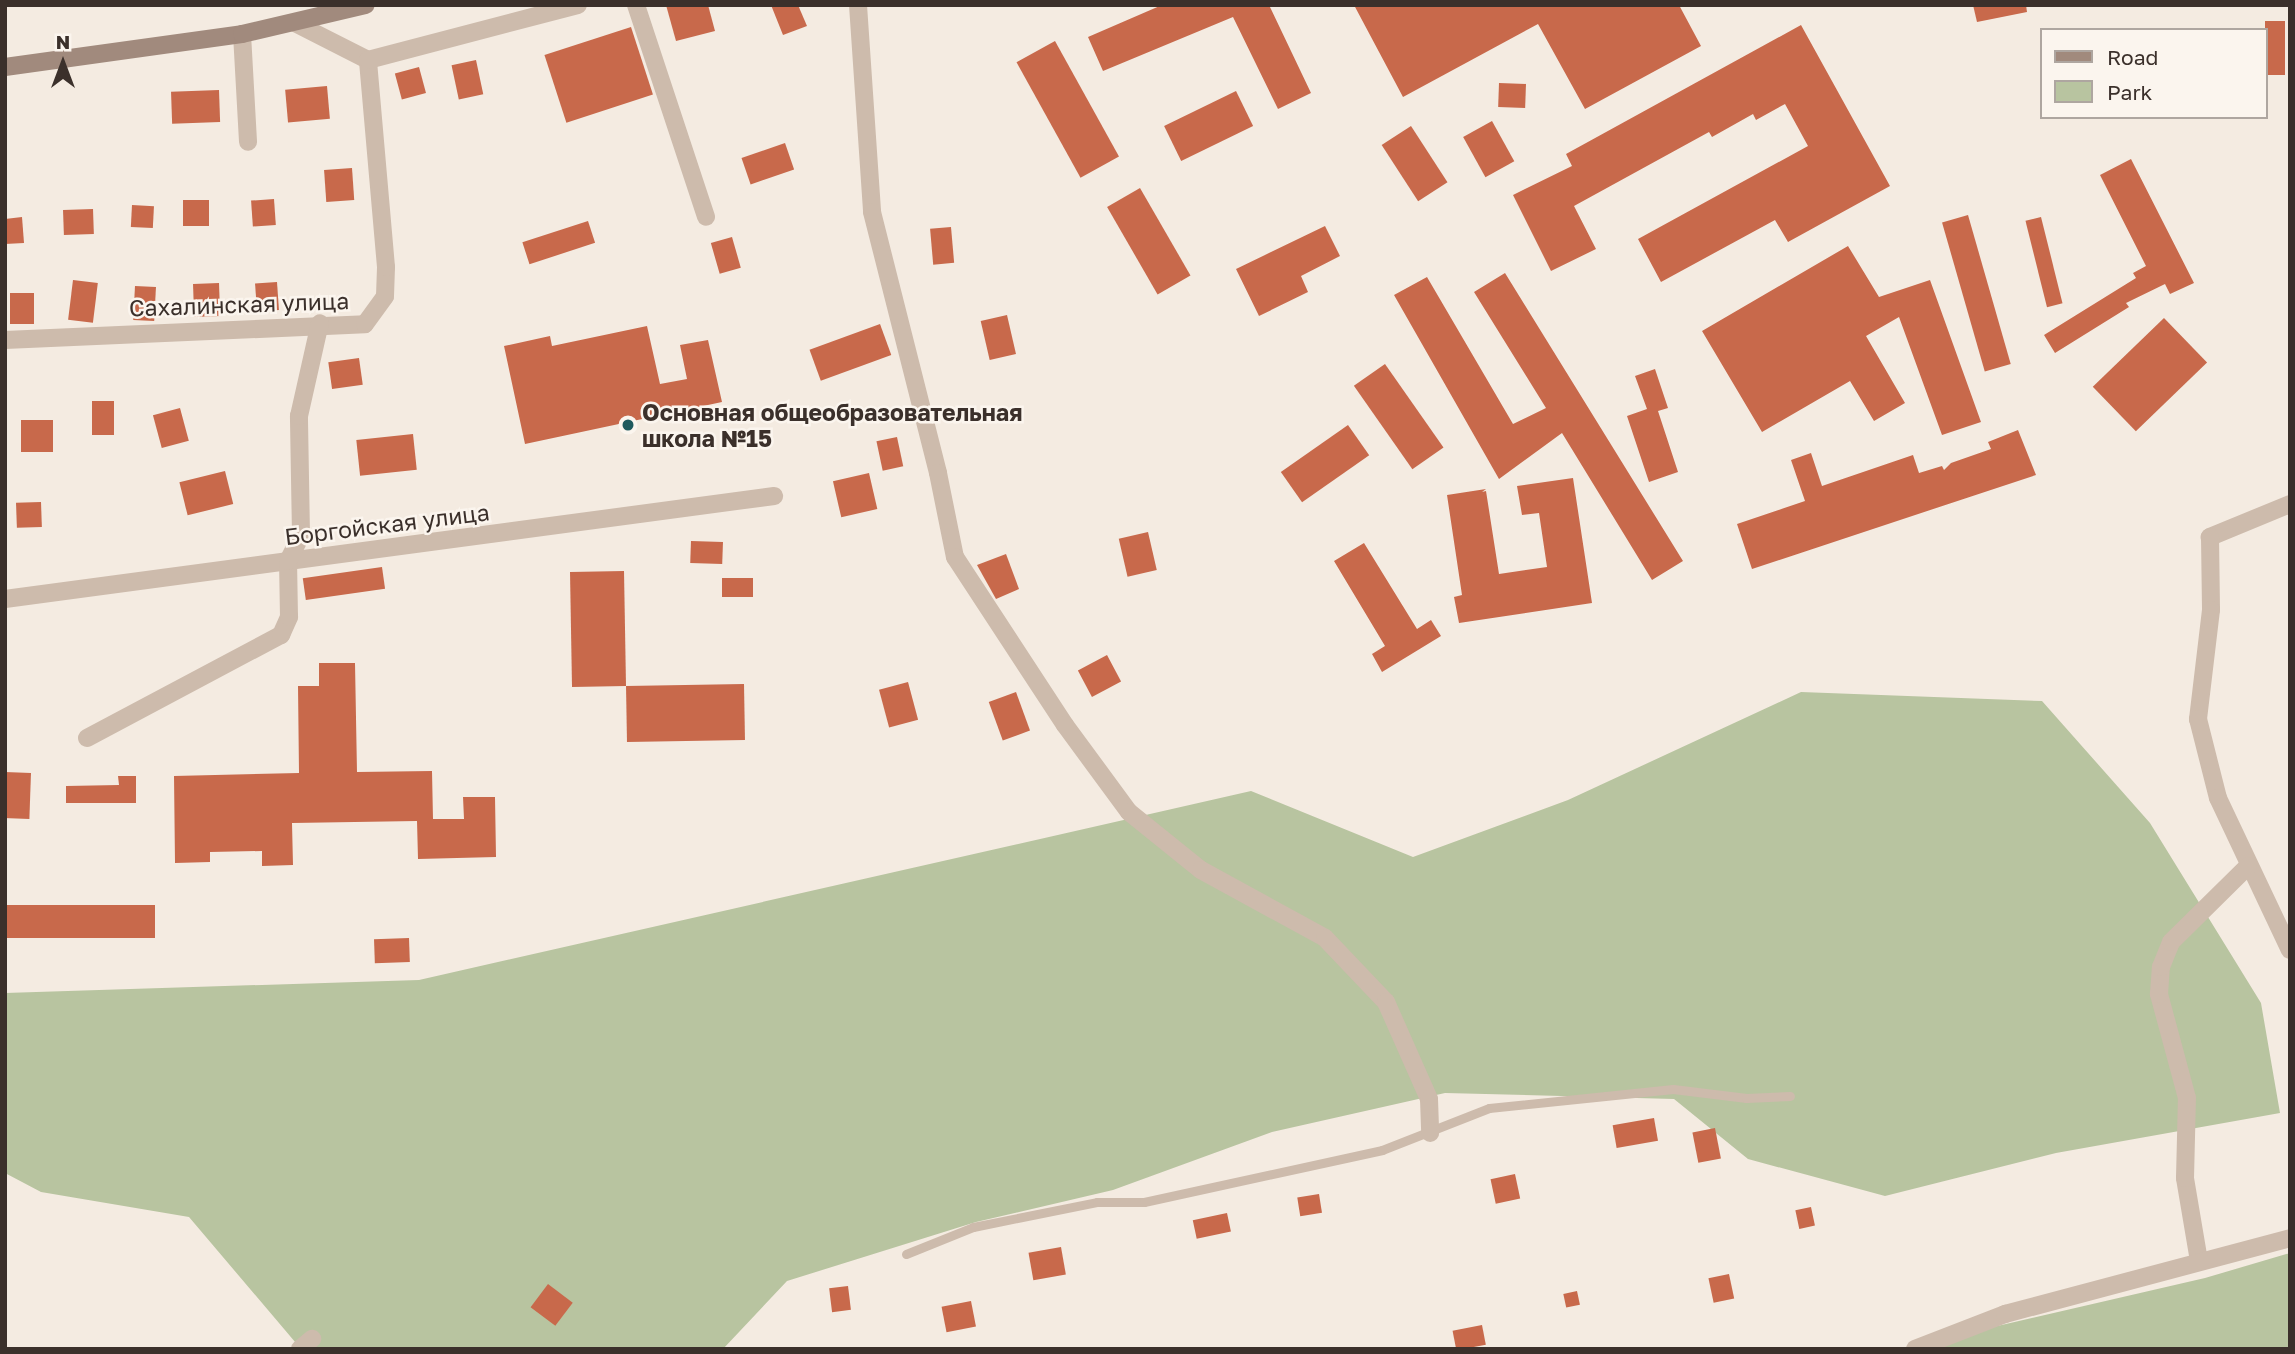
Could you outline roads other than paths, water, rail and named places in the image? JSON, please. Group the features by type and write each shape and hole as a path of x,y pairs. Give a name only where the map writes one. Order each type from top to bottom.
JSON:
{"main road":[{"path":"5,67 242,34 366,5"}],"street":[{"path":"295,23 368,60 578,5"},
{"path":"636,5 706,217"},
{"path":"858,5 872,212 939,473 955,557 1065,725 1129,812 1200,870 1325,938 1386,1002 1429,1099 1430,1133"},
{"path":"242,34 248,142"},
{"name":"Сахалинская улица","path":"5,340 320,323 366,324 385,296 368,60"},
{"path":"87,738 281,635 289,617 288,561 301,536 299,416 320,323"},
{"name":"Боргойская улица","path":"5,599 774,496"},
{"path":"2290,504 2210,537 2211,610 2198,719 2218,798 2290,950"},
{"path":"2199,1261 2185,1178 2187,1098 2159,994 2161,967 2179,933 2248,866"},
{"path":"1915,1349 2005,1314 2290,1238"}],"lane":[{"path":"906,1254 973,1227 1097,1202 1144,1202 1382,1150 1489,1108 1673,1089 1746,1098 1790,1096"}],"place":[{"name":"Основная общеобразовательная школа №15","path":"628,425"}]}
